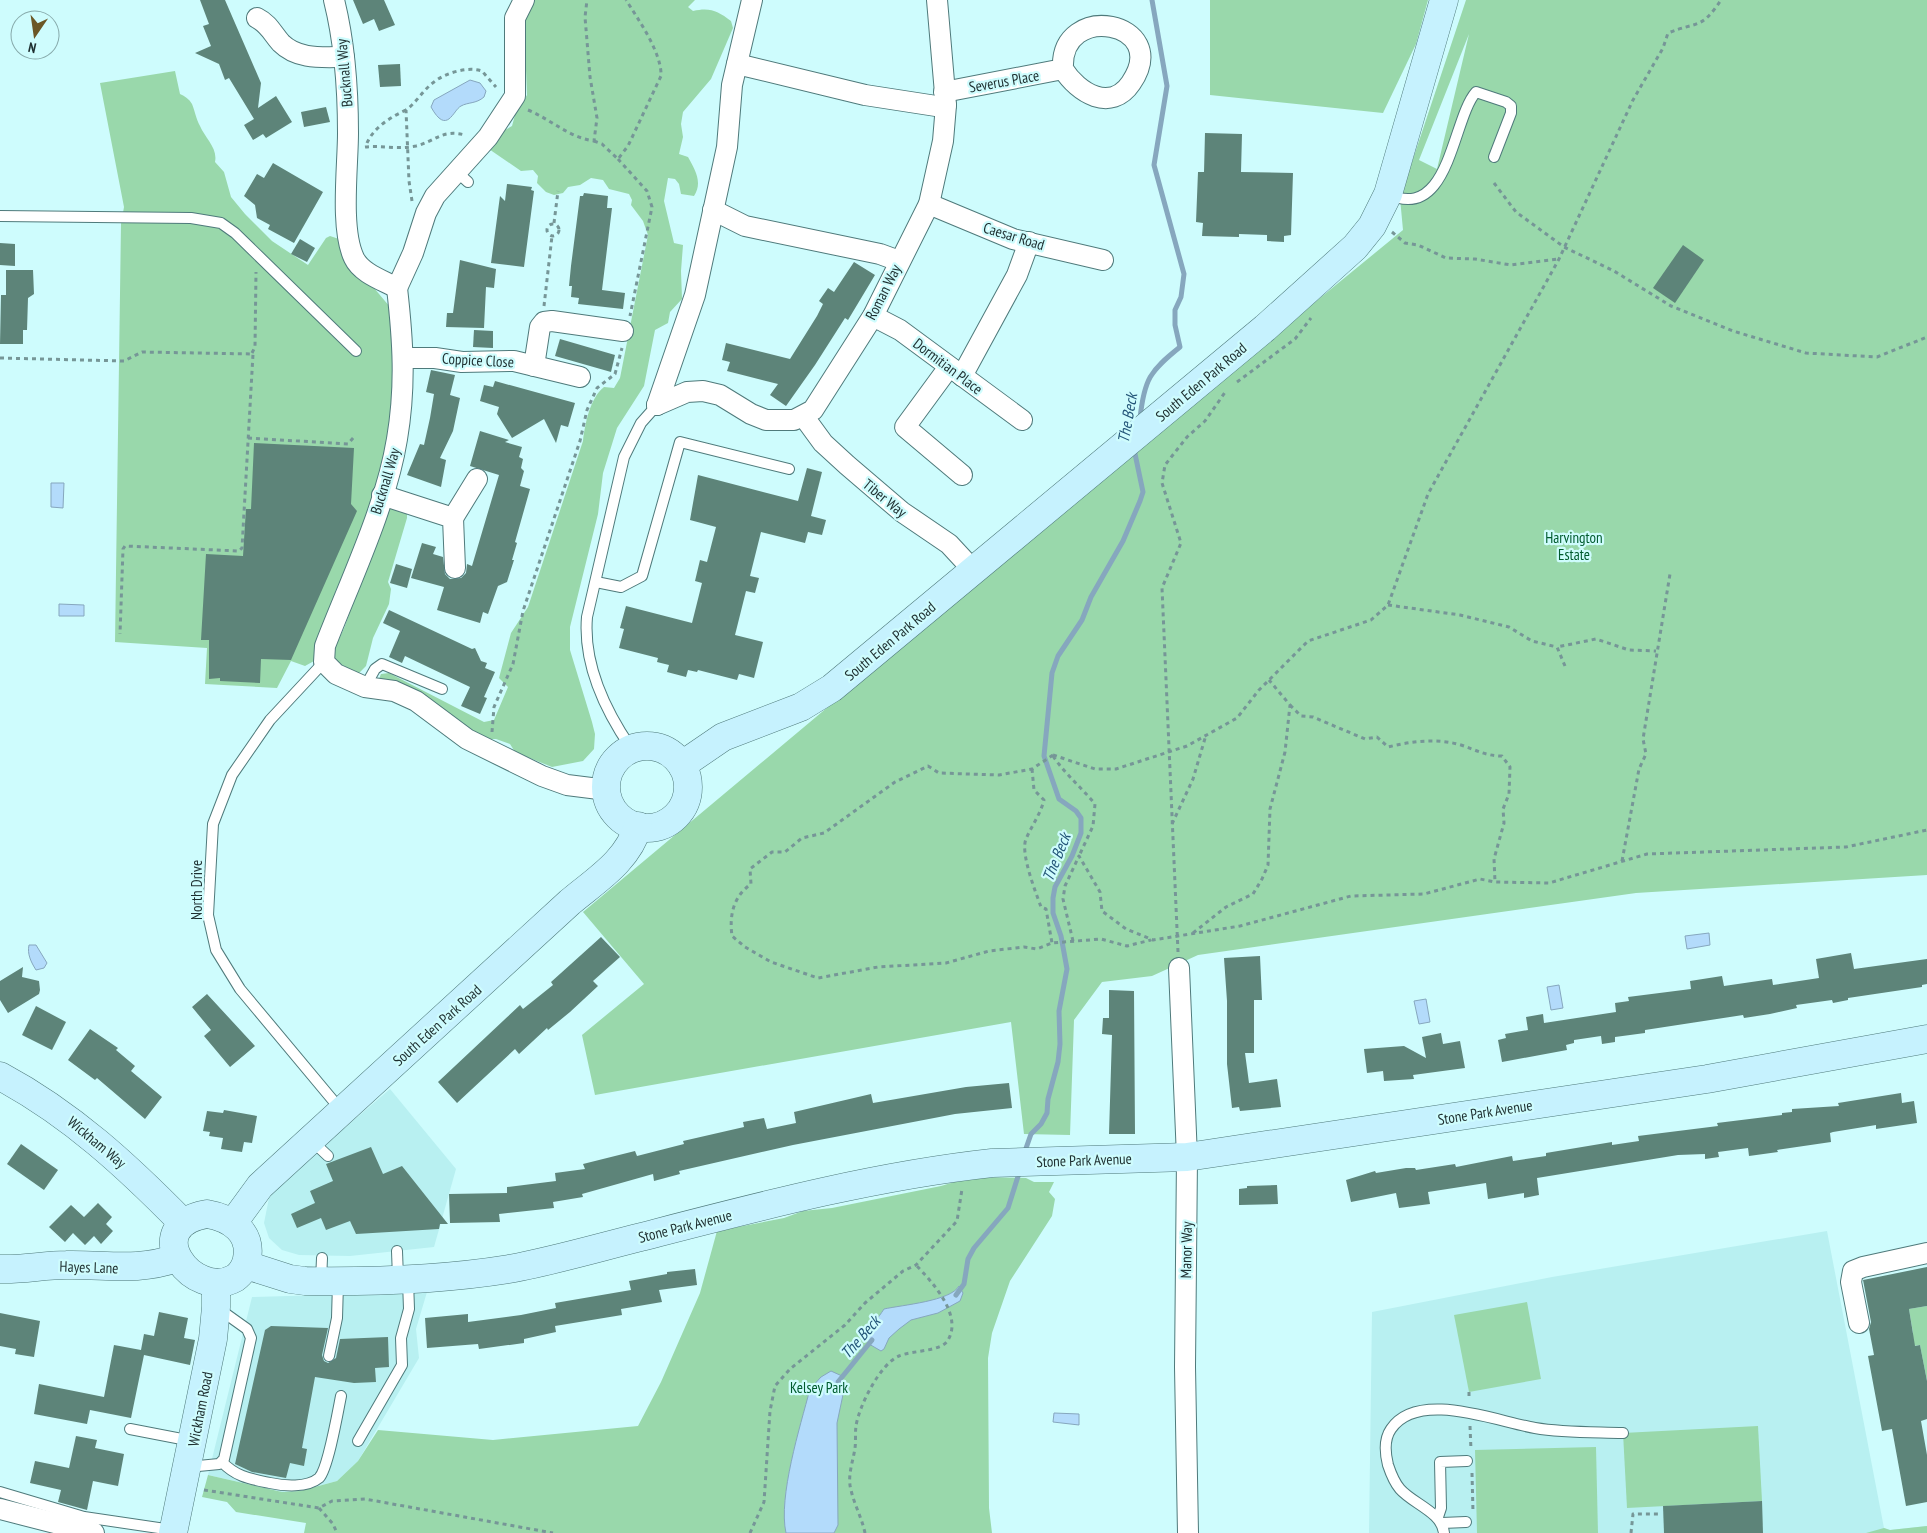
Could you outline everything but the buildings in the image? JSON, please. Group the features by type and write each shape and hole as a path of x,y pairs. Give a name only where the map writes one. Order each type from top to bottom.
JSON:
{"main road":[{"name":"South Eden Park Road","path":"682,764 723,737 783,715 817,698 850,674 1265,328 1346,256 1372,226 1388,194 1444,0"},
{"path":"653,746 674,756 682,764 687,786 686,798 680,810 663,825 652,828 627,823 613,810 606,790 611,767 620,756 631,748 653,746"},
{"name":"South Eden Park Road","path":"233,1223 256,1190 320,1148 342,1111 570,902 621,859 634,839 638,826"},
{"name":"Stone Park Avenue","path":"246,1265 296,1280 327,1274 403,1280 510,1269 882,1179 992,1163 1187,1157 1698,1080 1927,1038"},
{"name":"Wickham Way","path":"0,1076 52,1107 97,1140 183,1223"},
{"path":"207,1214 233,1223 245,1235 248,1255 246,1265 216,1295 177,1258 173,1246 174,1238 183,1223 196,1216 207,1214"},
{"name":"Hayes Lane","path":"0,1269 23,1270 65,1265 142,1267 177,1258"},
{"name":"Wickham Road","path":"173,1532 213,1338 216,1295"}],"street":[{"name":"Bucknall Way","path":"324,662 325,646 382,495 398,439 404,358 397,288 363,269 353,257 348,234 348,161 344,57 334,0"},
{"path":"397,288 410,262 424,220 435,196 462,177 479,146 509,107 516,91 515,18 524,0"},
{"path":"657,405 695,295 726,147 732,85 752,0"},
{"name":"Roman Way","path":"804,417 813,410 873,316 929,204 943,141 945,98 937,0"},
{"path":"257,18 268,25 284,45 299,54 316,57 344,57"},
{"name":"Severus Place","path":"737,64 865,95 936,106 945,98 1063,69"},
{"name":"Caesar Road","path":"929,204 1013,239 1102,260"},
{"path":"713,210 745,226 880,254 899,261"},
{"path":"962,475 905,427 955,371 1017,275 1029,242"},
{"name":"Dormitian Place","path":"873,316 900,330 1022,420"},
{"path":"534,366 540,327 546,321 625,331"},
{"name":"Coppice Close","path":"404,358 435,358 462,362 514,361 580,377"},
{"path":"657,405 680,394 703,391 720,395 766,420 794,420 804,417"},
{"name":"Tiber Way","path":"804,417 823,443 847,465 902,512 949,544 974,571"},
{"path":"454,568 453,518 477,479"},
{"path":"382,495 453,518"},
{"path":"324,662 330,670 365,687 400,693 424,706 458,734 555,781 606,790"},
{"name":"Manor Way","path":"1179,968 1187,1157 1185,1367 1188,1533"},
{"path":"1859,1323 1851,1282 1853,1272 1863,1267 1927,1253"},
{"path":"0,1509 94,1533"}],"lane":[{"path":"1388,194 1398,199 1408,200 1426,191 1440,179 1476,92 1506,102 1511,106 1511,113 1494,157"},
{"path":"0,216 165,216 198,218 221,223 235,233 356,351"},
{"path":"631,748 618,729 593,674 585,637 587,616 624,457 641,423 657,405"},
{"path":"596,582 621,586 642,576 680,442 789,469"},
{"name":"North Drive","path":"324,662 270,720 232,775 213,824 208,915 216,950 240,989 342,1111"},
{"path":"365,687 375,669 382,664 442,689"},
{"path":"358,1441 402,1365 401,1338 409,1309 397,1251"},
{"path":"327,1274 337,1318 329,1356"},
{"path":"216,1295 247,1329 251,1338 222,1462"},
{"path":"130,1428 188,1465 222,1462 236,1475 280,1486 294,1486 315,1480 325,1468 341,1396"},
{"path":"1466,1522 1441,1524 1398,1488 1387,1461 1386,1448 1390,1431 1402,1419 1415,1412 1438,1409 1536,1428 1623,1433"},
{"path":"1441,1524 1440,1462 1467,1461"},
{"path":"0,1492 84,1517 173,1532"}],"path":[{"path":"587,0 585,17 590,77 597,118 594,141"},
{"path":"618,159 628,146 645,112 659,82 661,69 655,51 626,0"},
{"path":"1053,755 1095,770 1116,769 1168,753 1237,718 1269,680 1308,641 1371,620 1388,605 1428,494 1559,259 1633,100 1663,48 1668,33 1688,25 1698,26 1709,18 1720,0"},
{"path":"348,161 356,158 366,146 375,130 406,110 434,82 469,69 482,71 490,78 497,91 493,105 509,107 546,118 565,133 602,144 647,191 652,207 615,374 597,388 587,410 580,441 523,611 513,664 494,707 493,731 488,749"},
{"path":"406,110 409,147 408,181 414,210 424,220"},
{"path":"366,146 391,149 409,147 452,132 466,136 479,146"},
{"path":"1494,183 1516,212 1564,247 1614,271 1671,306 1733,331 1806,353 1877,358 1927,337"},
{"path":"554,223 558,191"},
{"path":"552,236 557,234 559,230 558,226 554,223"},
{"path":"552,236 548,234 546,228 554,223"},
{"path":"1390,230 1405,243 1418,245 1446,258 1475,259 1511,266 1559,259"},
{"path":"546,321 543,310 552,236"},
{"path":"120,634 123,549 125,546 239,551 242,548 252,353 255,347 256,270"},
{"path":"1179,968 1162,629 1162,588 1181,543 1162,483 1165,465 1187,436 1205,421 1226,390 1295,339 1316,312"},
{"path":"0,358 124,361 142,352 252,353"},
{"path":"248,438 348,444 354,437"},
{"path":"1622,861 1639,769 1646,754 1643,739 1670,574"},
{"path":"1388,605 1460,615 1509,627 1532,641 1557,647 1596,639 1629,650 1656,651"},
{"path":"1557,647 1565,666"},
{"path":"1269,680 1301,716 1313,717 1365,738 1378,737 1388,747 1414,741 1444,742 1461,745 1489,756 1502,756 1510,767 1509,794 1503,809 1504,823 1494,859 1495,882"},
{"path":"1191,934 1226,907 1253,894 1262,879 1268,865 1270,809 1284,752 1290,705"},
{"path":"1172,825 1193,779 1206,735"},
{"path":"1053,755 1032,768 999,775 939,773 928,766 895,782 824,833 802,838 785,852 772,852 750,869 751,884 739,893 730,922 732,936 745,948 771,962 818,978 878,967 946,963 989,951 1024,947 1037,949 1052,943 1101,939 1127,946 1240,926 1265,917 1281,916 1351,896 1424,894 1480,879 1495,882 1549,883 1647,854 1846,847 1927,830"},
{"path":"1053,755 1064,773 1082,788 1095,804 1094,826 1065,886 1064,899 1073,941"},
{"path":"1032,768 1034,790 1044,800 1041,812 1024,841 1024,855 1041,907 1046,909 1052,943"},
{"path":"1079,856 1100,892 1102,911 1126,929 1153,940"},
{"path":"750,1533 764,1502 770,1411 775,1386 790,1369 846,1325 865,1304 903,1271 916,1265 957,1221 964,1166"},
{"path":"865,1533 851,1490 850,1477 856,1445 856,1423 860,1412 875,1380 888,1363 906,1353 939,1348 947,1342 952,1326 950,1314 939,1292 916,1265"},
{"path":"188,1465 319,1508 333,1524 337,1533"},
{"path":"319,1508 332,1501 365,1499 553,1533"},
{"path":"1631,1533 1633,1514 1658,1514"}],"shaded area":[{"path":"470,80 480,83 486,91 484,97 478,101 461,106 449,119 441,120 431,107 434,100"},
{"path":"51,483 64,483 63,508 51,507"},
{"path":"59,604 84,605 84,616 59,616"},
{"path":"1709,933 1710,945 1687,949 1685,936"},
{"path":"29,945 36,945 47,963 44,968 36,970 30,958"},
{"path":"1559,985 1563,1008 1551,1010 1547,987"},
{"path":"1426,999 1430,1022 1419,1024 1414,1001"},
{"path":"390,1089 456,1169 434,1247 350,1256 299,1255 282,1250 269,1238 264,1223 269,1198 282,1182"},
{"path":"1827,1231 1884,1528 1890,1530 1927,1526 1927,1533 1369,1533 1372,1312 1552,1277"},
{"path":"959,1286 963,1293 960,1301 938,1313 911,1320 889,1338 884,1349 881,1351 869,1344 859,1332 860,1328 875,1321 884,1309 936,1299 954,1291"},
{"path":"427,1292 416,1329 419,1358 358,1461 337,1481 300,1491 282,1492 208,1475 252,1297"},
{"path":"831,1371 842,1376 844,1390 837,1423 838,1525 834,1533 786,1533 784,1518 787,1482 810,1389 821,1377"},
{"path":"1054,1413 1079,1414 1079,1425 1053,1422"}],"green space":[{"path":"534,0 695,0 688,7 693,11 704,9 718,12 731,21 733,28 711,79 683,112 681,124 683,137 679,154 688,157 693,167 698,181 697,191 694,196 681,194 679,184 675,179 668,178 664,201 674,243 683,245 681,271 682,299 670,312 668,323 655,330 644,386 617,428 603,473 598,514 570,627 570,650 595,734 594,749 583,761 552,767 515,752 510,744 496,739 487,739 379,679 381,674 389,673 484,722 494,720 508,687 499,678 511,633 528,607 583,441 589,412 599,392 604,387 614,388 620,378 648,235 643,221 631,205 632,200 629,194 609,189 603,180 591,178 580,185 568,187 563,193 554,195 546,192 537,183 538,176 533,170 521,171 486,147 498,134 512,126 515,115 527,95 524,21"},
{"path":"1210,0 1428,0 1416,44 1383,113 1210,95"},
{"name":"Harvington Estate","path":"1466,0 1927,0 1927,875 1636,893 1198,955 1152,976 1102,982 1074,1020 1070,1135 1024,1134 1011,1022 595,1095 582,1035 644,984 583,912 1160,429 1403,230 1400,198","holes":["1469,34 1437,169 1419,160"]},
{"path":"175,71 180,94 192,104 202,130 215,152 215,162 224,172 231,197 245,214 272,241 308,265 326,238 330,236 339,239 354,274 374,288 390,307 396,353 390,429 373,502 361,529 345,576 336,590 326,623 319,633 314,661 305,666 291,661 277,688 205,684 207,648 115,642 121,224 124,207 100,83"},
{"path":"391,507 407,513 407,518 388,582 391,589 389,604 373,638 366,666 359,673 354,672 332,659 333,654 346,623 371,547"},
{"name":"Kelsey Park","path":"971,1177 1026,1178 1034,1182 1054,1182 1049,1192 1055,1199 1052,1216 1010,1281 992,1333 988,1358 989,1508 992,1533 304,1533 306,1523 236,1512 227,1502 202,1497 208,1475 282,1492 300,1491 337,1481 358,1461 378,1430 493,1440 638,1426 661,1382 700,1293 717,1231 784,1218 803,1211 832,1208 941,1186"},
{"path":"1527,1302 1541,1379 1469,1392 1454,1315"},
{"path":"1927,1306 1927,1381 1920,1345 1895,1349 1893,1337 1913,1333 1909,1309"},
{"path":"1758,1426 1762,1501 1627,1508 1623,1433"},
{"path":"1596,1447 1598,1533 1477,1533 1475,1450"},
{"path":"1927,1526 1927,1533 1866,1533 1884,1528 1890,1530"}],"waterway":[{"name":"The Beck","path":"1140,419 1144,394 1150,377 1180,347 1175,325 1175,310 1181,297 1184,274 1154,165 1167,86 1152,0"},
{"name":"The Beck","path":"1024,1154 1031,1134 1041,1124 1047,1113 1048,1099 1058,1062 1060,1044 1059,1011 1067,969 1061,936 1053,913 1053,898 1055,887 1072,856 1081,833 1081,818 1076,811 1059,799 1044,756 1052,673 1058,656 1082,620 1091,597 1123,541 1140,501 1143,492 1134,449"},
{"name":"The Beck","path":"956,1295 964,1284 968,1259 974,1248 1008,1208 1020,1170"},
{"name":"The Beck","path":"838,1382 872,1340"}]}
